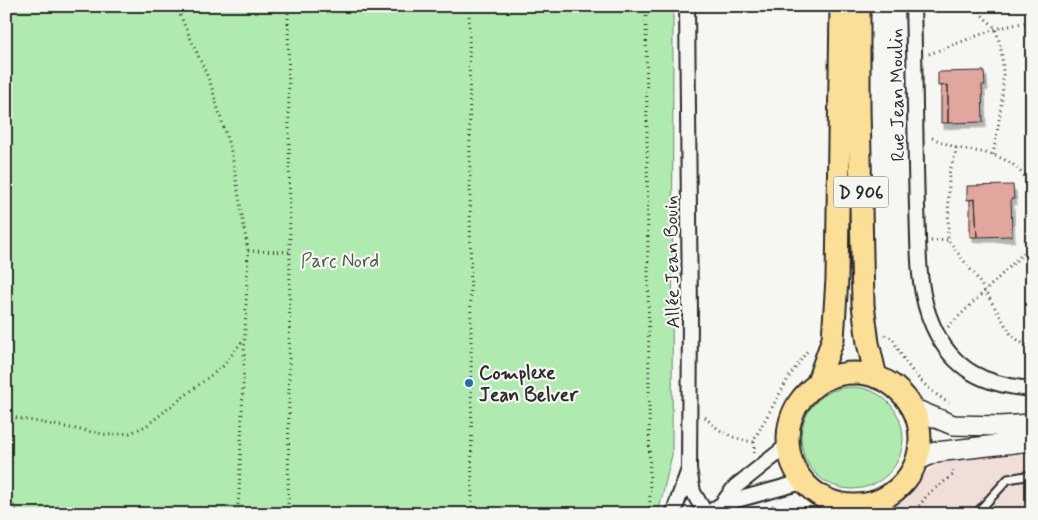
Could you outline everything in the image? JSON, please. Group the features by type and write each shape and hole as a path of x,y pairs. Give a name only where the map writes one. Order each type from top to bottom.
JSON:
{"main road":[{"name":"D 906","path":"817,384 833,339 838,240 841,6"},
{"name":"D 906","path":"860,6 863,305 867,337 876,377"},
{"path":"846,374 864,374 876,377 890,384 902,394 912,408 920,434 916,461 902,483 879,506 865,504 833,507 805,484 796,472 790,459 788,428 794,411 803,396 817,384 828,378 846,374"},
{"path":"912,408 953,425 1000,426 1032,424"},
{"path":"916,461 936,452 1032,442"}],"street":[{"name":"Allée Jean Bouin","path":"687,6 689,469 693,492 706,514"},
{"name":"Rue Jean Moulin","path":"913,6 915,143 922,295 933,326 958,362 976,376 991,382 1015,388 1032,389"},
{"path":"722,504 735,487 788,445"},
{"path":"673,514 689,469"},
{"path":"706,514 722,504 795,484 805,484"}],"lane":[{"path":"976,514 1008,479 1032,475"}],"path":[{"path":"176,6 210,82 232,155 248,250 237,514"},
{"path":"288,6 290,252 288,514"},
{"path":"469,6 472,514"},
{"path":"646,6 650,514"},
{"path":"979,6 981,16 995,29 1003,62 1002,102 993,155"},
{"path":"914,60 995,29 1032,21"},
{"path":"932,138 957,148 1005,159 1025,178 1032,194"},
{"path":"957,148 949,174 948,240 986,292 1012,336 1032,350"},
{"path":"938,334 986,292 1032,245"},
{"path":"248,250 290,252"},
{"path":"880,336 890,336 916,377 929,389 955,407"},
{"path":"6,416 108,435 130,433 146,426 223,366 244,338"},
{"path":"756,458 754,442 789,377 809,348"},
{"path":"690,402 711,424 722,432 737,440 754,442"},
{"path":"913,514 928,494 953,475 954,465"},
{"path":"6,492 18,514"},
{"path":"770,502 777,514"},
{"path":"7,514 14,506"}],"shaded area":[{"path":"1032,451 1032,514 888,514 890,508 937,462"}],"green space":[{"name":"Parc Nord","path":"6,6 673,6 672,455 658,514 6,514"},
{"path":"852,387 872,391 888,402 899,418 903,438 899,458 888,474 872,485 852,489 832,485 816,474 805,458 801,438 805,418 816,402 832,391"}],"building":[{"path":"984,71 985,85 982,85 983,122 948,123 948,85 938,86 938,72"},
{"path":"948,85 948,123 941,123 941,86"},
{"path":"1013,185 1014,199 1011,199 1012,236 977,237 975,199 967,200 967,186"},
{"path":"975,199 977,237 970,237 970,200"},
{"path":"1029,274 1032,274 1032,289 1029,289"}],"place":[{"name":"Complexe Jean Belver","path":"469,383"}]}
